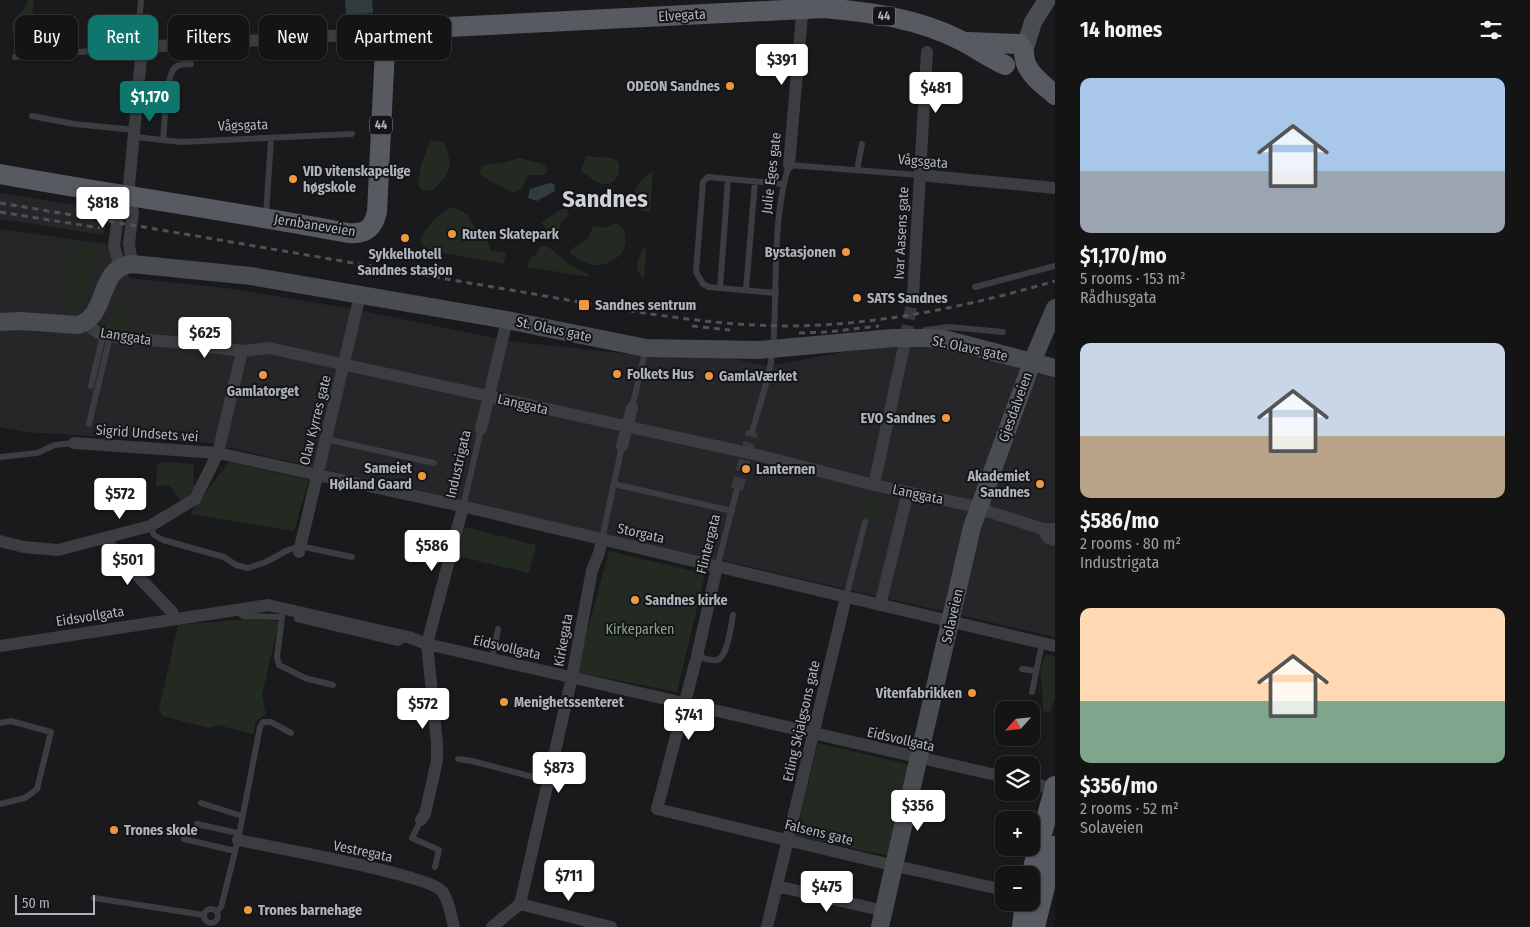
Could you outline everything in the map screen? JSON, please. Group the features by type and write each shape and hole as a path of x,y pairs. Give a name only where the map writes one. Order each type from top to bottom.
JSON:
{"main road":[{"name":"Elvegata","path":"517,23 803,5 854,10 898,18 962,41 984,44 1014,57"},
{"name":"Jernbaneveien","path":"0,174 128,196 183,203 350,233 363,233 369,230 377,212 383,60 389,42 401,33 429,28 517,23"},
{"path":"1014,57 1055,94"},
{"path":"1014,57 1055,109"},
{"path":"1033,866 1055,788"},
{"path":"1035,927 1055,846"},
{"path":"1022,927 1025,911"}],"street":[{"path":"1014,57 1034,22 1049,2"},
{"name":"Julie Eges gate","path":"789,165 803,5"},
{"path":"158,46 337,36"},
{"name":"Ivar Aasens gate","path":"913,296 927,52"},
{"path":"85,322 102,298 111,274 126,265 133,212 128,196 141,60"},
{"name":"Vågsgata","path":"919,176 1055,188"},
{"name":"St. Olavs gate","path":"126,265 251,276 507,320 646,348 773,350 914,337 944,339 1055,368"},
{"name":"Olav Kyrres gate","path":"300,549 360,295"},
{"name":"Gjesdalveien","path":"979,508 1032,362 1055,308"},
{"name":"Industrigata","path":"481,429 507,320"},
{"name":"Langgata","path":"0,322 20,321 78,325 85,322 94,331 106,336 191,343 242,351 269,348 753,454 874,485 979,508 1049,529 1048,538 1055,540"},
{"path":"874,485 914,337"},
{"path":"0,541 43,550 58,550 150,526 195,499 218,453 242,351"},
{"name":"Kirkegata","path":"622,446 632,408"},
{"name":"Sigrid Undsets vei","path":"74,443 218,453"},
{"name":"Storgata","path":"218,453 317,474 395,494 463,507 1049,644"},
{"path":"880,605 908,492"},
{"name":"Industrigata","path":"421,820 425,814 437,761 436,723 427,644 463,507"},
{"name":"Solaveien","path":"882,919 972,527 979,508"},
{"path":"106,539 114,551 172,612 175,618"},
{"name":"Kirkegata","path":"520,904 572,677 592,570 602,539"},
{"name":"Flintergata","path":"658,809 697,656 717,567"},
{"name":"Erling Skjalgsons gate","path":"767,927 846,597"},
{"name":"Eidsvollgata","path":"0,646 268,605 288,608 427,644 995,775"},
{"path":"1040,785 1055,788"},
{"name":"Falsens gate","path":"658,809 894,866 995,888"},
{"name":"Vestregata","path":"237,841 371,868 432,884 441,890 446,898 454,927"},
{"path":"777,886 882,919"},
{"path":"492,927 520,904 611,927"}],"lane":[{"path":"139,15 140,0"},
{"path":"163,140 170,82 174,70 179,65 191,64"},
{"name":"Vågsgata","path":"32,116 181,142 352,134"},
{"path":"265,218 271,139"},
{"path":"857,170 862,144"},
{"name":"Vågsgata","path":"789,165 919,176"},
{"name":"Julie Eges gate","path":"773,350 783,184 789,165"},
{"path":"776,293 720,288 703,284 696,272 703,182 708,177 783,184"},
{"path":"720,288 728,179"},
{"path":"746,290 755,181"},
{"path":"974,286 1055,266"},
{"path":"914,337 924,330 949,327 1003,332"},
{"path":"91,386 106,336"},
{"path":"88,424 106,336"},
{"name":"Kirkegata","path":"632,408 646,348"},
{"path":"752,432 773,350"},
{"name":"Industrigata","path":"463,507 481,429"},
{"path":"326,440 434,463"},
{"path":"0,457 31,454 55,445 74,443"},
{"name":"Kirkegata","path":"602,539 622,446"},
{"path":"614,484 732,511"},
{"name":"Flintergata","path":"717,567 737,489"},
{"name":"Erling Skjalgsons gate","path":"846,597 865,522"},
{"path":"150,526 154,535 163,540 224,556 236,565 248,568 300,549 352,557"},
{"path":"235,609 243,616 282,617 277,657 279,665 305,678 333,685"},
{"path":"697,656 720,660 725,654 734,615"},
{"path":"297,619 398,643 408,638"},
{"path":"492,659 498,629"},
{"path":"1032,692 1036,671 1049,644"},
{"path":"1022,669 1036,671"},
{"path":"0,723 11,721 51,732 37,790 25,798 0,804"},
{"path":"217,911 221,908 237,841 260,727 263,722 271,722 291,733"},
{"path":"458,759 548,781"},
{"path":"200,803 242,816"},
{"path":"421,820 412,838 439,850 435,867"},
{"path":"197,824 237,841"},
{"path":"184,839 237,841"},
{"path":"94,898 204,914 210,909 217,911"},
{"path":"204,914 204,919 211,926 218,919 217,911"}],"shaded area":[{"path":"345,0 372,0 373,13 346,15"},
{"path":"550,183 554,184 555,191 537,201 528,198 530,189"},
{"path":"0,193 101,209 107,216 104,235 0,219"},
{"name":"Sandnes sentrum","path":"0,229 105,244 130,278 233,289 363,311 509,341 646,356 728,358 768,366 910,340 1055,372 1055,637 209,443 24,432 0,427"}],"green space":[{"path":"28,0 34,0 32,15 18,15 24,9"},
{"path":"15,18 15,36 12,32 12,21"},
{"path":"430,141 444,142 450,163 444,178 433,190 423,191 418,185 421,165"},
{"path":"586,156 611,158 618,161 619,170 614,181 602,184 581,171"},
{"path":"519,158 543,164 547,172 544,175 528,175 523,187 514,193 479,173 482,166 486,164 502,163"},
{"path":"653,171 650,212 636,206 634,194 641,181"},
{"name":"Ruten Skatepark","path":"453,207 467,214 477,230 486,237 491,251 506,253 504,264 425,249 421,240 425,231 439,216"},
{"path":"562,209 567,209 569,215 561,222 558,234 550,233 541,223"},
{"path":"615,223 622,227 625,243 619,256 613,261 597,265 589,264 571,254 570,250 588,238 593,226 604,228"},
{"path":"67,245 101,246 99,257 86,290 85,302 83,306 74,311 66,311"},
{"path":"541,246 547,246 569,264 588,274 589,277 527,267 529,259 535,255"},
{"path":"644,248 646,248 644,279 638,271 637,264"},
{"path":"118,299 120,308 128,310 126,326 133,327 133,333 102,328 111,318"},
{"path":"161,462 194,464 193,483 197,487 182,502 169,485 156,487 157,466"},
{"path":"229,462 309,480 294,531 190,514"},
{"path":"864,494 880,497 873,522 858,519"},
{"path":"465,527 536,545 529,573 457,556"},
{"name":"Kirkeparken","path":"609,551 705,574 677,692 576,672"},
{"path":"247,619 279,621 262,695 266,714 255,722 254,734 217,725 209,728 162,716 159,708 178,625"},
{"path":"1046,654 1055,656 1055,701 1053,701 1050,713 1042,711 1041,669"},
{"path":"818,743 911,765 889,856 795,836"}],"tunnel":[{"path":"906,337 913,296"},
{"path":"737,489 752,432"}],"railway":[{"path":"0,203 641,313 754,325 824,325 891,318 957,306 1055,281"},
{"path":"0,212 100,228"},
{"path":"692,326 730,330"},
{"path":"799,333 879,326"}],"place":[{"name":"ODEON Sandnes","path":"730,86"},
{"name":"VID vitenskapelige høgskole","path":"293,179"},
{"name":"Ruten Skatepark","path":"452,234"},
{"name":"Sykkelhotell Sandnes stasjon","path":"405,238"},
{"name":"Bystasjonen","path":"846,252"},
{"name":"SATS Sandnes","path":"857,298"},
{"name":"Sandnes sentrum","path":"584,305"},
{"name":"Folkets Hus","path":"617,374"},
{"name":"Gamlatorget","path":"263,375"},
{"name":"GamlaVærket","path":"709,376"},
{"name":"EVO Sandnes","path":"946,418"},
{"name":"Lanternen","path":"746,469"},
{"name":"Sameiet Høiland Gaard","path":"422,476"},
{"name":"Akademiet Sandnes","path":"1040,484"},
{"name":"Sandnes kirke","path":"635,600"},
{"name":"Vitenfabrikken","path":"972,693"},
{"name":"Menighetssenteret","path":"504,702"},
{"name":"Trones skole","path":"114,830"},
{"name":"Trones barnehage","path":"248,910"}],"district":[{"name":"Sandnes","path":"605,199"}]}
